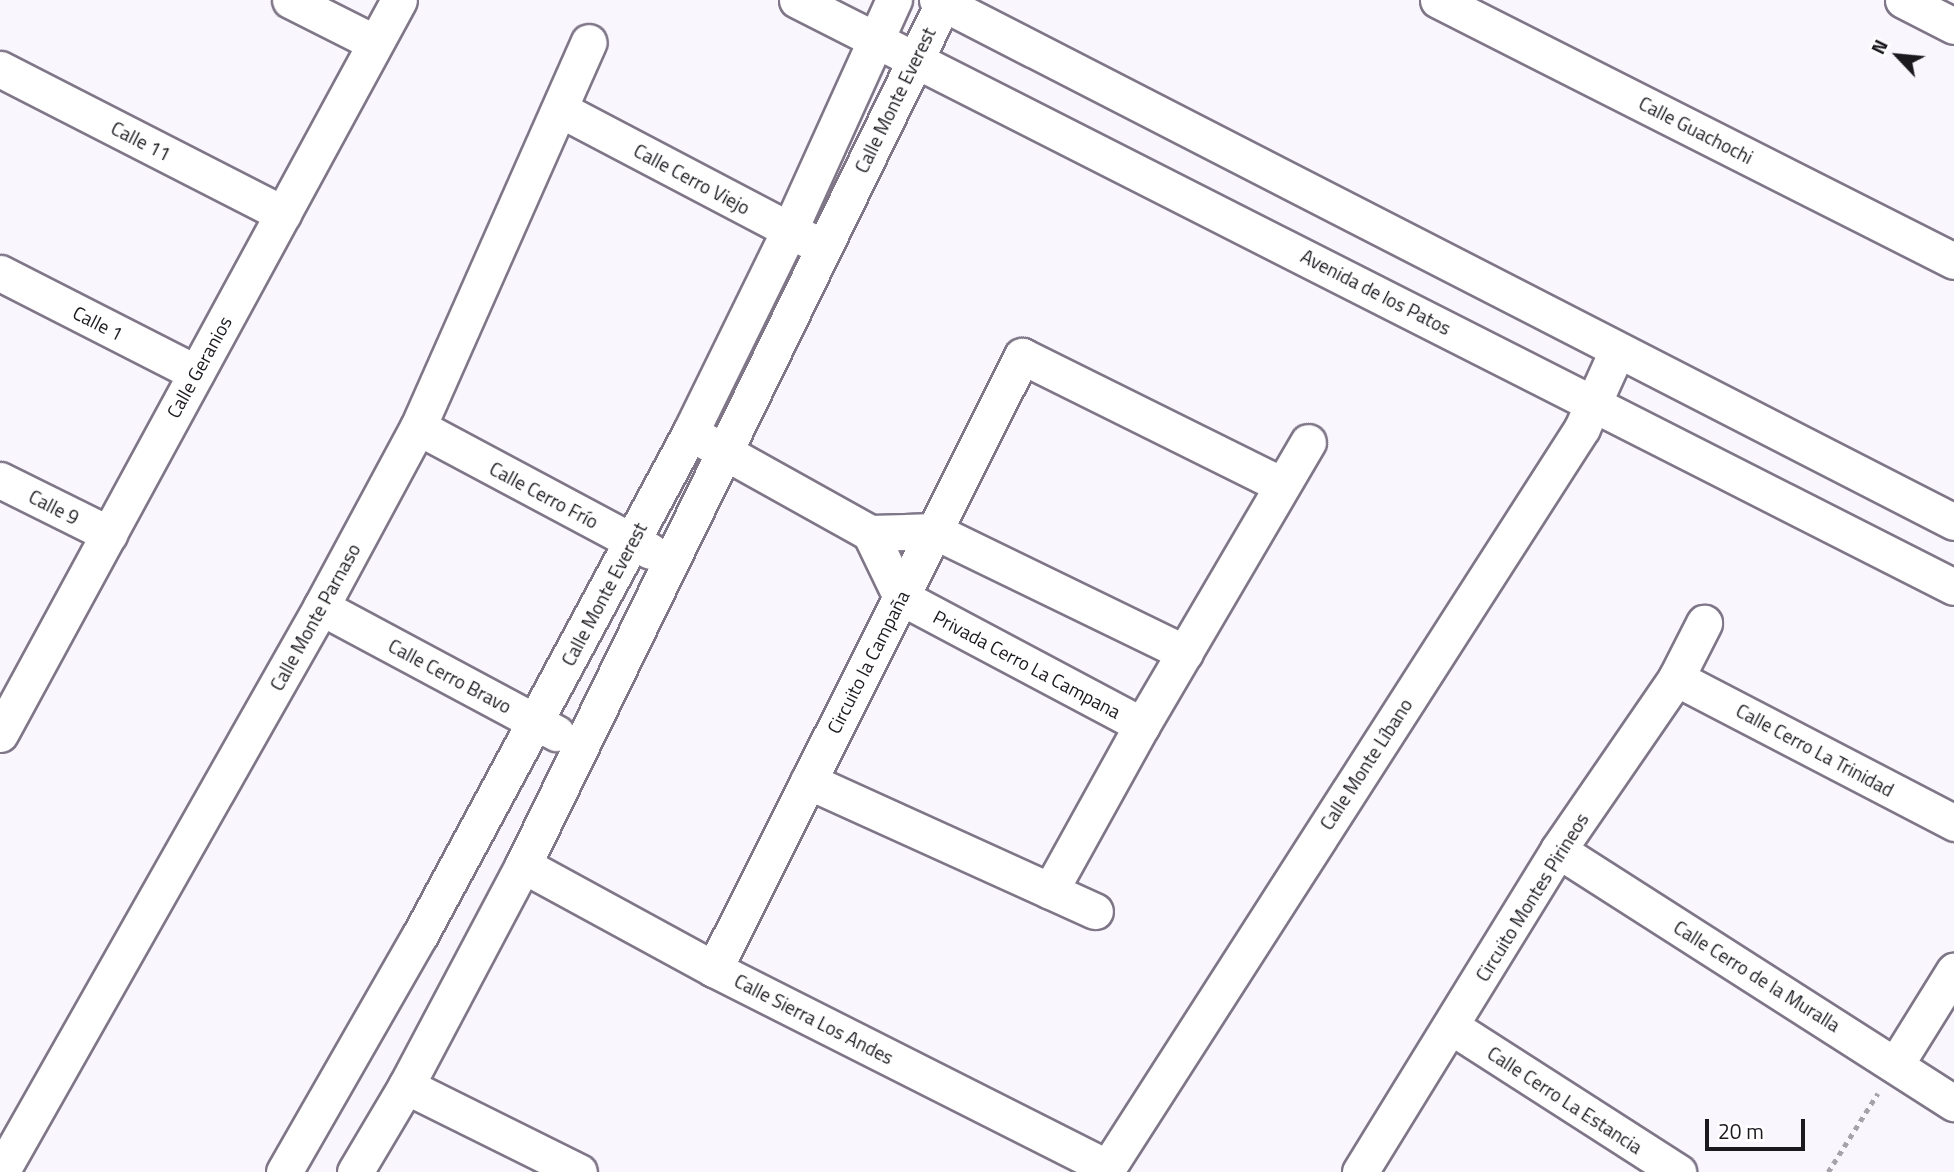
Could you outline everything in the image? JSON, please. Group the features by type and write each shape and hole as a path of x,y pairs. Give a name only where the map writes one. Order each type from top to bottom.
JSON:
{"street":[{"path":"290,0 375,43"},
{"name":"Calle Geranios","path":"0,734 9,695 109,534 399,0"},
{"name":"Avenida de los Patos","path":"797,0 915,57 1954,587"},
{"name":"Calle Monte Everest","path":"284,1172 420,934 690,432 789,231 894,0"},
{"name":"Calle Guachochi","path":"1438,0 1954,261"},
{"path":"1903,0 1954,26"},
{"path":"940,1 1954,522"},
{"name":"Calle Monte Everest","path":"355,1172 406,1086 523,865 940,1"},
{"name":"Calle Monte Parnaso","path":"1,1172 321,607 418,428 589,42"},
{"name":"Calle 11","path":"0,69 283,214"},
{"name":"Calle Cerro Viejo","path":"561,110 789,231 824,246"},
{"name":"Calle 1","path":"0,273 196,373"},
{"name":"Calle Monte Líbano","path":"1106,1170 1582,428 1617,351"},
{"name":"Circuito la Campaña","path":"714,969 1022,356 1282,485"},
{"name":"Calle Cerro Frío","path":"418,428 669,560"},
{"path":"690,432 870,533 934,531 1185,653"},
{"name":"Privada Cerro La Campana","path":"1050,891 1142,726 1308,442"},
{"name":"Calle 9","path":"0,480 109,534"},
{"path":"870,533 901,597"},
{"name":"Privada Cerro La Campana","path":"901,597 1142,726"},
{"name":"Calle Cerro Bravo","path":"321,607 579,745"},
{"name":"Circuito Montes Pirineos","path":"1360,1172 1452,1027 1558,850 1676,678 1703,623"},
{"name":"Calle Cerro La Trinidad","path":"1676,678 1954,823"},
{"path":"808,781 1095,911"},
{"name":"Calle Cerro de la Muralla","path":"1558,850 1954,1103"},
{"name":"Calle Sierra Los Andes","path":"523,865 714,969 1106,1170"},
{"path":"420,934 472,961"},
{"path":"1896,1064 1954,971"},
{"name":"Calle Cerro La Estancia","path":"1452,1027 1678,1172"},
{"path":"406,1086 579,1172"}],"path":[{"path":"1828,1172 1896,1064"}]}
